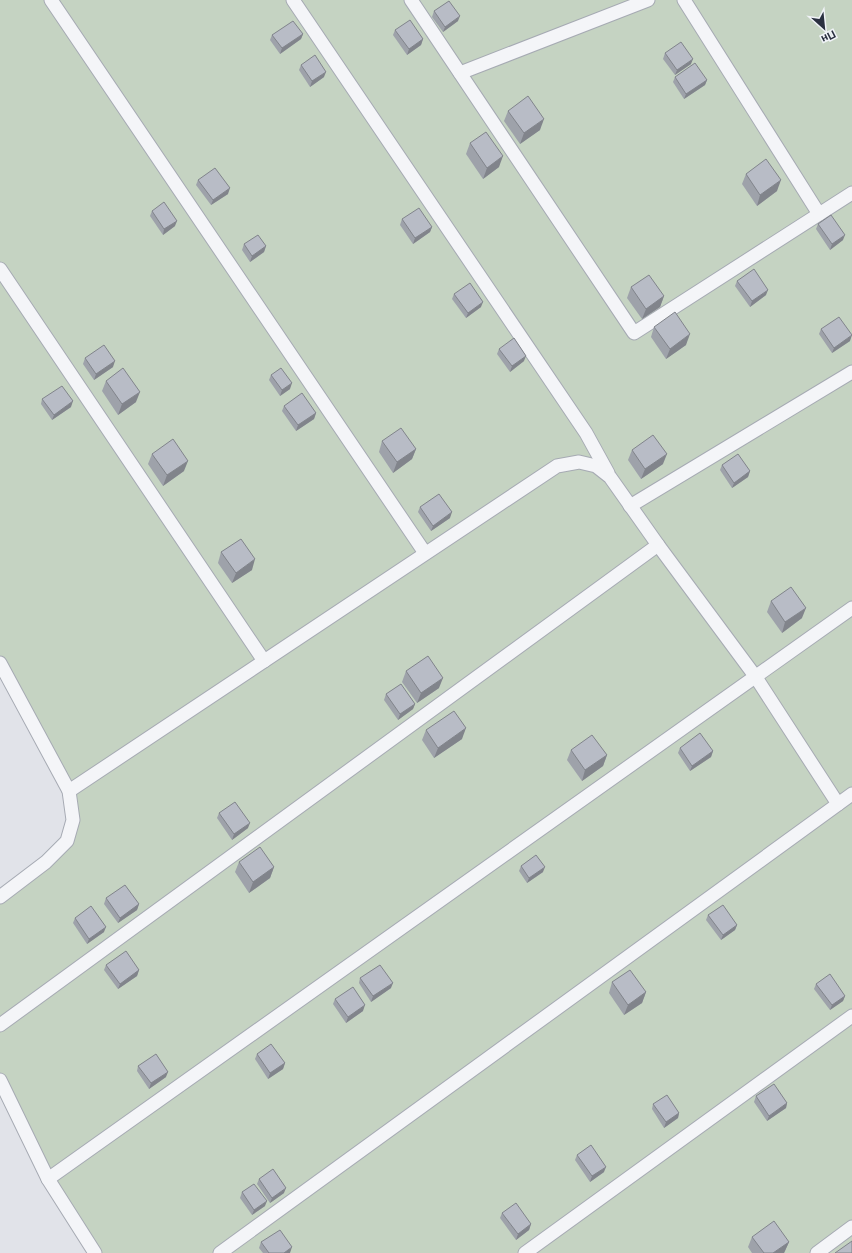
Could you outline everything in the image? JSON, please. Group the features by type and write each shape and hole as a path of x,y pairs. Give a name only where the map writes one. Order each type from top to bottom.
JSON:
{"lane":[{"path":"51,0 425,553"},
{"path":"293,0 586,433 610,477 658,545 756,676 838,804"},
{"path":"411,0 634,333 852,193"},
{"path":"460,73 631,3 648,0"},
{"path":"684,0 819,214"},
{"path":"0,269 264,661"},
{"path":"630,506 852,372"},
{"path":"69,791 557,466 579,462 596,466 610,477"},
{"path":"0,1025 658,545"},
{"path":"48,1179 852,608"},
{"path":"0,663 69,791 73,820 68,841 46,862 0,897"},
{"path":"220,1253 852,794"},
{"path":"524,1253 852,1016"},
{"path":"0,1080 48,1179 95,1253"},
{"path":"816,1253 852,1227"}],"green space":[{"path":"0,0 852,0 852,1253 95,1253 0,1080 0,897 67,841 69,791 0,663"}],"building":[{"path":"449,1 460,16 445,27 434,11"},
{"path":"410,20 423,39 409,49 395,30"},
{"path":"293,21 303,34 282,48 272,35"},
{"path":"681,42 693,59 677,70 665,53"},
{"path":"315,55 326,72 312,81 301,65"},
{"path":"695,63 707,80 686,94 675,77"},
{"path":"528,96 544,119 524,133 508,111"},
{"path":"486,132 503,156 487,168 470,143"},
{"path":"766,159 781,180 760,195 746,174"},
{"path":"215,168 230,188 213,200 198,180"},
{"path":"164,202 177,221 164,229 152,211"},
{"path":"419,208 432,227 415,238 402,219"},
{"path":"831,215 845,235 832,244 818,224"},
{"path":"258,235 266,246 252,256 244,244"},
{"path":"754,269 768,290 752,301 737,281"},
{"path":"649,275 664,296 646,309 631,287"},
{"path":"470,283 483,302 468,313 454,294"},
{"path":"675,312 690,334 670,349 654,327"},
{"path":"839,317 852,335 834,348 821,329"},
{"path":"514,338 526,356 512,366 499,349"},
{"path":"104,345 115,361 96,374 85,358"},
{"path":"123,368 140,392 122,404 106,381"},
{"path":"281,368 292,383 282,390 271,375"},
{"path":"62,386 73,401 54,415 42,399"},
{"path":"302,393 316,413 298,425 284,406"},
{"path":"401,428 416,449 397,462 382,441"},
{"path":"653,435 667,454 645,469 632,450"},
{"path":"173,439 188,461 167,475 152,454"},
{"path":"738,454 750,471 734,483 722,465"},
{"path":"439,494 452,512 433,526 420,507"},
{"path":"241,539 255,559 236,573 221,552"},
{"path":"791,587 806,608 785,622 771,601"},
{"path":"428,656 443,678 421,693 406,671"},
{"path":"401,684 415,704 400,714 386,694"},
{"path":"454,711 466,728 438,748 426,730"},
{"path":"700,733 713,751 692,766 680,748"},
{"path":"592,735 607,755 585,770 571,750"},
{"path":"235,802 250,823 234,834 219,813"},
{"path":"260,847 274,867 253,882 239,862"},
{"path":"536,855 545,867 529,878 521,866"},
{"path":"125,885 139,904 120,918 106,898"},
{"path":"723,905 737,925 723,935 708,915"},
{"path":"91,906 106,927 89,939 75,918"},
{"path":"126,951 139,970 120,984 106,965"},
{"path":"380,965 393,983 373,996 360,978"},
{"path":"630,970 646,992 628,1005 612,982"},
{"path":"830,974 845,996 832,1005 816,984"},
{"path":"353,987 365,1005 348,1017 335,999"},
{"path":"271,1044 285,1063 270,1073 257,1054"},
{"path":"156,1054 168,1072 151,1083 138,1066"},
{"path":"774,1084 787,1103 769,1116 756,1096"},
{"path":"667,1095 679,1113 666,1122 653,1104"},
{"path":"591,1145 606,1167 592,1176 577,1155"},
{"path":"273,1169 286,1188 272,1198 259,1179"},
{"path":"254,1184 267,1201 254,1210 242,1192"},
{"path":"516,1203 531,1224 518,1234 502,1213"},
{"path":"774,1221 789,1242 773,1253 764,1253 752,1237"},
{"path":"280,1230 292,1247 284,1253 269,1253 261,1242"},
{"path":"852,1241 852,1253 835,1253"}]}
